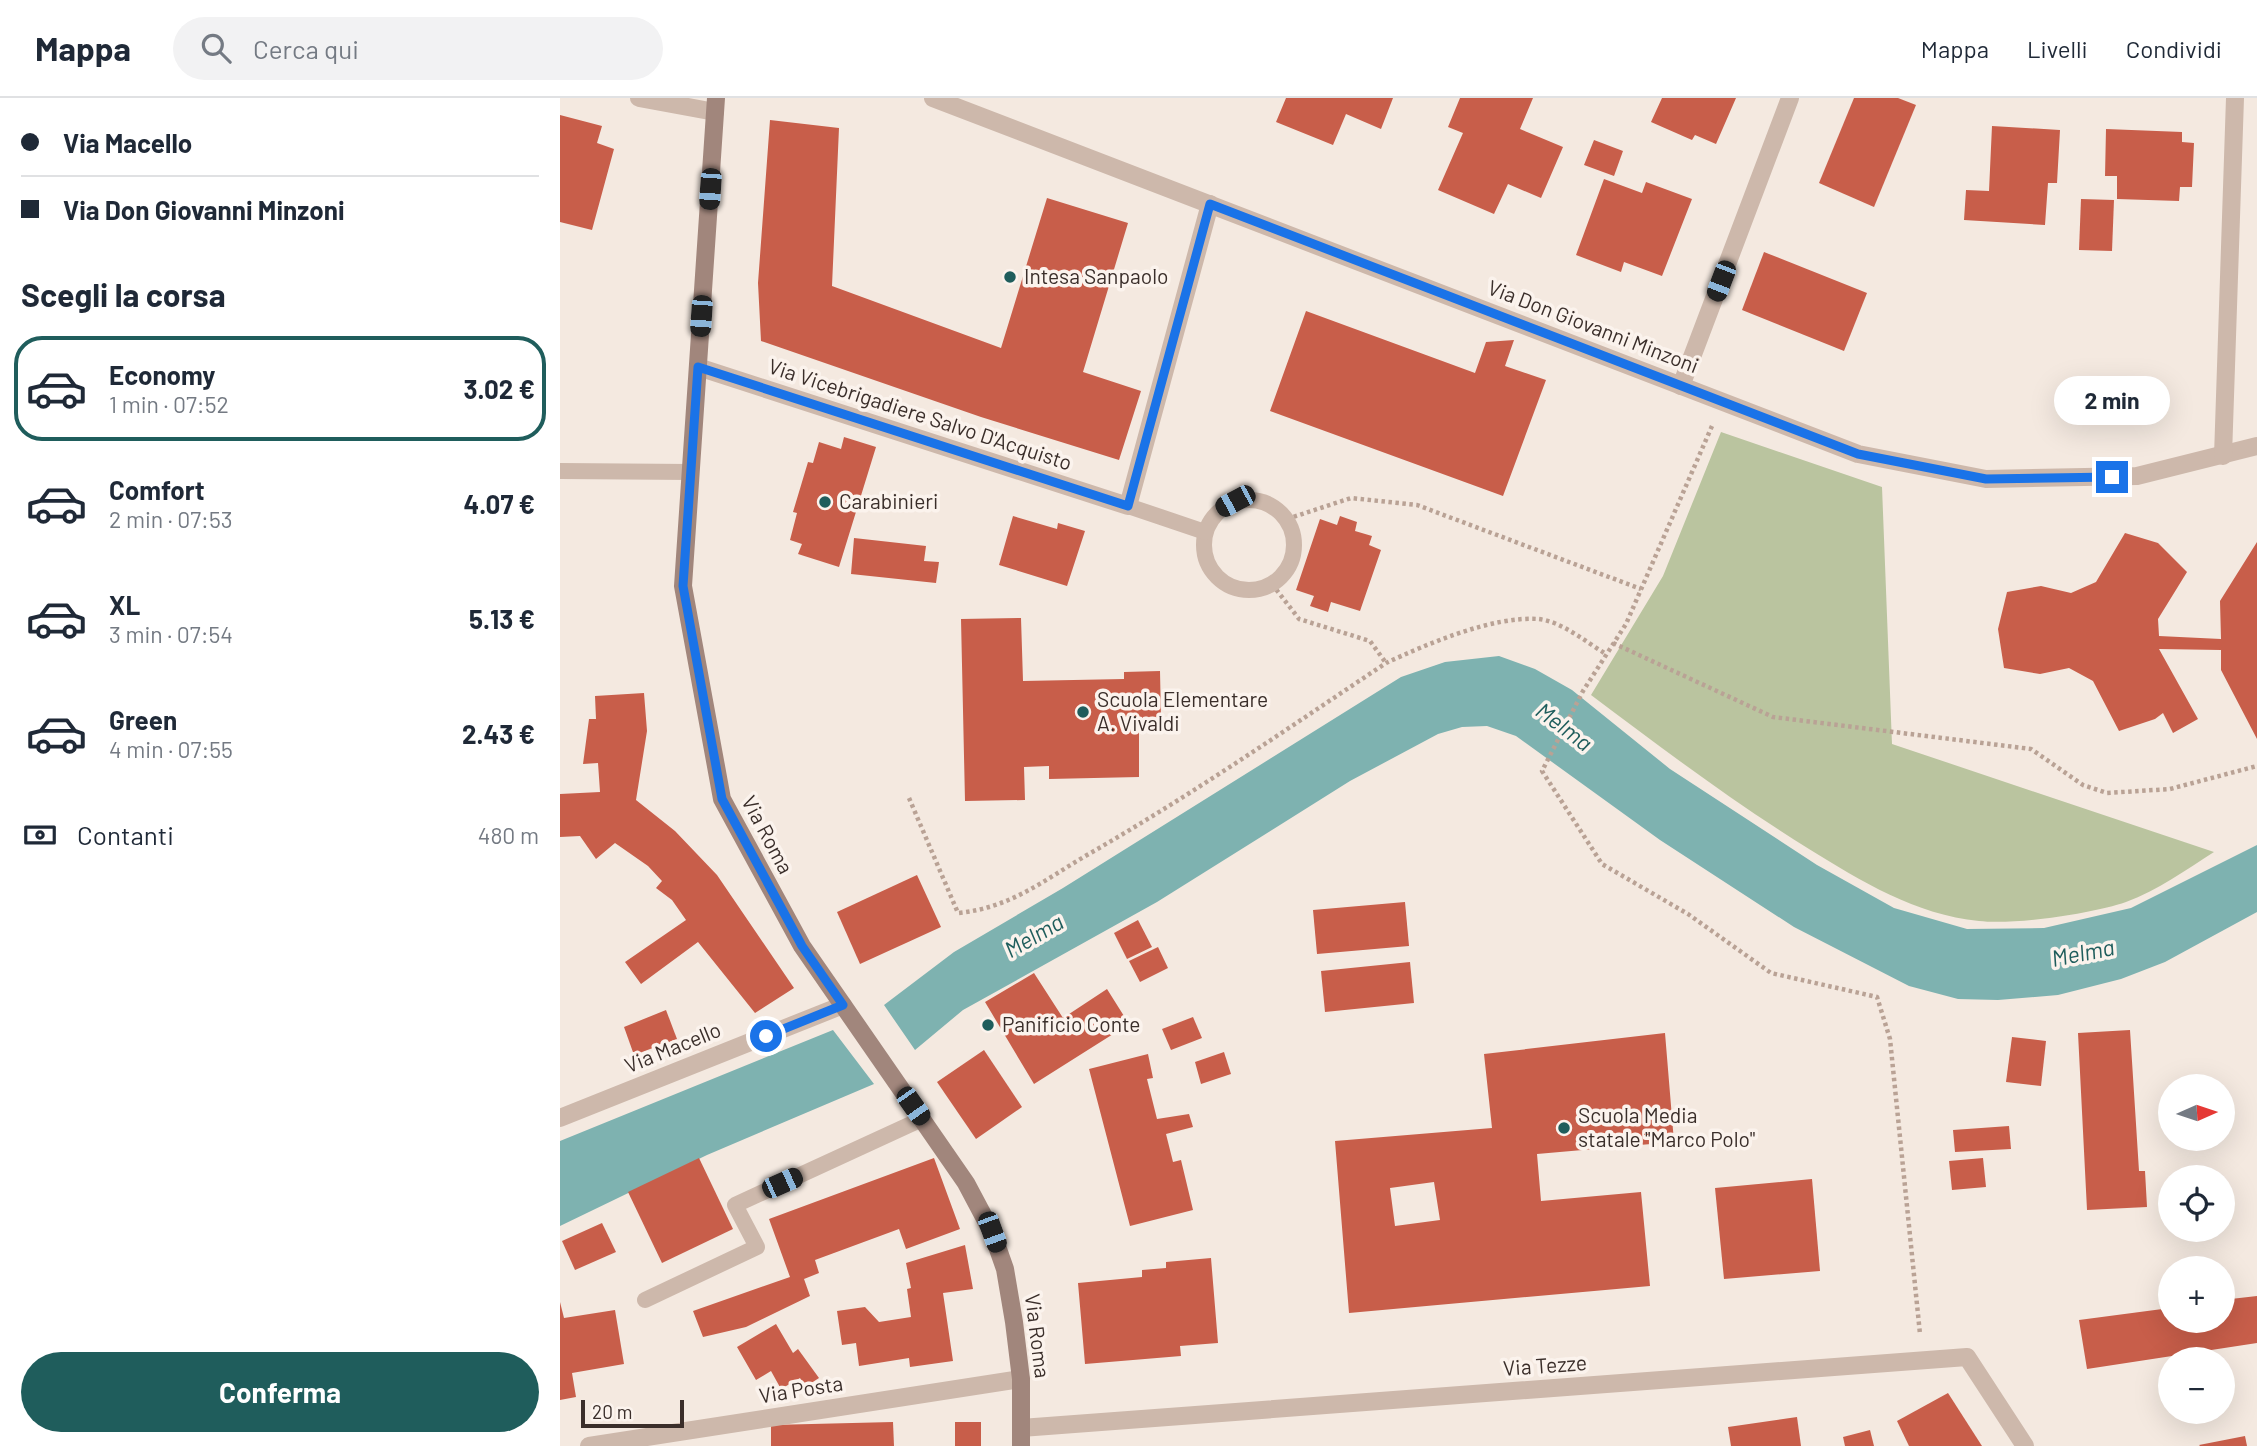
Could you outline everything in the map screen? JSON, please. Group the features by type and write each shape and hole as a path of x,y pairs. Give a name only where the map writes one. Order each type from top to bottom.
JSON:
{"street":[{"path":"639,98 715,105"},
{"name":"Via Don Giovanni Minzoni","path":"933,98 1858,454 1986,479 2137,477 2257,446"},
{"path":"1681,386 1790,98"},
{"path":"2223,456 2235,98"},
{"name":"Via Roma","path":"715,105 683,586 722,799 802,946 966,1183 992,1232 1004,1269 1021,1379 1021,1437"},
{"path":"1128,506 1210,204"},
{"name":"Via Vicebrigadiere Salvo D'Acquisto","path":"698,367 1128,506"},
{"name":"Via Macello","path":"560,1118 843,1005"},
{"name":"Via Tezze","path":"1021,1437 1968,1357 2025,1446"},
{"name":"Via Posta","path":"589,1446 1021,1379"}],"lane":[{"path":"560,471 691,472"},
{"path":"1235,501 1264,501 1277,508 1287,519 1293,532 1292,561 1284,574 1272,584 1258,590 1242,590 1215,576 1203,547 1205,532 1211,519 1235,501"},
{"path":"1128,506 1205,532"},
{"path":"645,1300 757,1247 735,1205 922,1119"}],"path":[{"path":"1712,426 1641,589 1613,643 1583,691 1542,771 1602,864 1688,914 1771,973 1877,997 1890,1039 1923,1361"},
{"path":"1287,519 1351,498 1417,505 1641,589"},
{"path":"1272,584 1299,619 1370,641 1386,663"},
{"path":"909,798 958,913 1008,903 1161,813 1386,663 1422,647 1503,622 1539,619 1560,626 1606,654"},
{"path":"1613,643 1773,717 2031,749 2083,785 2107,793 2169,789 2257,766"}],"green space":[{"path":"1721,432 1882,487 1892,744 2214,852 2149,892 2093,911 2053,918 1994,922 1933,912 1869,884 1781,831 1591,695 1663,576"}],"water":[{"name":"Melma","path":"1499,656 1535,669 1572,690 1670,769 1817,865 1894,908 1967,929 2044,928 2131,908 2257,845 2257,912 2165,962 2121,979 2058,995 1998,1000 1958,999 1909,986 1794,927 1660,840 1516,736 1487,726 1462,727 1438,734 1350,781 1157,902 963,1010 915,1050 884,1005 954,952 1063,888 1401,677 1445,662"},
{"path":"833,1030 874,1084 707,1155 560,1226 560,1141"}],"building":[{"path":"1286,98 1393,98 1381,129 1346,114 1333,145 1276,122"},
{"path":"1460,98 1533,98 1520,129 1563,147 1541,198 1508,184 1494,214 1438,190 1463,133 1448,127"},
{"path":"1662,98 1736,98 1716,144 1695,135 1692,140 1651,122"},
{"path":"1854,98 1898,98 1916,105 1874,207 1819,183"},
{"path":"560,115 602,126 597,143 614,149 592,230 560,222"},
{"path":"770,120 839,128 832,286 1001,348 1047,198 1128,223 1083,372 1141,391 1119,460 981,417 761,341 758,283"},
{"path":"1992,126 2060,130 2057,183 2048,183 2045,225 1964,220 1966,190 1989,191"},
{"path":"2106,129 2182,132 2182,142 2194,143 2192,187 2180,187 2179,201 2117,199 2117,176 2105,176"},
{"path":"1594,140 1623,151 1614,176 1584,165"},
{"path":"1604,179 1642,193 1646,182 1692,199 1662,276 1624,262 1621,272 1576,255"},
{"path":"2081,199 2114,200 2112,251 2079,250"},
{"path":"1764,252 1867,293 1844,351 1742,310"},
{"path":"1306,311 1475,373 1486,342 1514,340 1505,366 1546,380 1503,496 1270,411"},
{"path":"844,437 876,447 839,567 798,554 802,544 790,540 797,513 793,512 808,462 813,463 819,442 841,449"},
{"path":"1013,516 1057,529 1058,523 1085,531 1067,586 999,565"},
{"path":"1340,516 1357,522 1355,531 1372,536 1369,545 1381,550 1360,611 1331,602 1328,612 1310,606 1314,596 1296,590 1320,519 1337,525"},
{"path":"2125,533 2158,543 2187,572 2158,619 2159,636 2221,639 2220,601 2257,542 2257,739 2221,670 2221,650 2159,649 2198,719 2173,733 2163,713 2155,719 2119,731 2093,681 2069,668 2040,674 2004,668 1998,629 2007,592 2041,586 2071,593 2096,582"},
{"path":"854,538 926,546 924,561 939,562 936,583 851,574"},
{"path":"1021,618 1023,681 1124,679 1124,672 1160,671 1161,719 1139,719 1139,777 1049,779 1049,766 1024,767 1025,800 965,801 961,619"},
{"path":"644,693 647,731 636,800 675,831 717,875 794,988 755,1013 698,942 641,984 625,962 686,920 672,900 656,888 662,881 648,866 615,843 596,859 580,836 560,837 560,794 600,792 598,763 583,764 589,719 596,719 595,696"},
{"path":"917,875 941,927 860,964 837,912"},
{"path":"1405,902 1409,946 1317,954 1313,910"},
{"path":"1138,920 1152,947 1127,959 1114,933"},
{"path":"1158,947 1168,968 1140,982 1129,961"},
{"path":"1410,962 1414,1003 1325,1012 1321,971"},
{"path":"1034,973 1063,1018 1107,989 1129,1024 1034,1084 985,1002"},
{"path":"666,1010 677,1039 634,1055 624,1027"},
{"path":"1193,1017 1202,1038 1171,1050 1162,1029"},
{"path":"2130,1030 2139,1171 2145,1171 2147,1207 2087,1210 2078,1033"},
{"path":"1665,1033 1674,1142 1537,1154 1541,1201 1641,1192 1650,1286 1349,1313 1335,1141 1492,1128 1484,1054","holes":["1434,1182 1440,1220 1395,1226 1390,1188"]},
{"path":"2012,1037 2046,1041 2041,1086 2006,1082"},
{"path":"984,1050 1022,1107 976,1139 937,1082"},
{"path":"1224,1052 1231,1074 1201,1084 1195,1062"},
{"path":"1148,1054 1153,1078 1147,1079 1157,1119 1189,1114 1193,1127 1166,1134 1173,1162 1181,1160 1193,1210 1130,1226 1089,1069"},
{"path":"2009,1126 2011,1149 1955,1152 1953,1130"},
{"path":"699,1158 733,1229 662,1263 628,1192"},
{"path":"934,1158 960,1229 906,1249 899,1229 815,1260 819,1273 804,1279 810,1296 746,1327 703,1337 693,1311 790,1277 769,1219"},
{"path":"1983,1158 1986,1187 1952,1190 1949,1161"},
{"path":"1812,1179 1820,1271 1724,1279 1715,1188"},
{"path":"602,1223 616,1252 575,1270 562,1241"},
{"path":"965,1245 973,1289 943,1293 953,1361 910,1367 909,1358 859,1366 856,1343 842,1345 837,1311 865,1307 879,1322 911,1317 907,1289 911,1288 906,1263"},
{"path":"1211,1258 1218,1343 1180,1346 1181,1356 1085,1364 1078,1283 1142,1277 1142,1270 1166,1268 1166,1262"},
{"path":"2257,1296 2257,1343 2231,1347 2158,1347 2158,1358 2087,1369 2079,1320 2158,1310 2158,1333 2235,1333 2235,1299"},
{"path":"560,1302 564,1318 615,1310 624,1364 572,1373 576,1397 560,1400"},
{"path":"776,1324 793,1353 798,1349 819,1378 805,1387 800,1378 781,1389 771,1371 756,1380 737,1347"},
{"path":"1948,1393 1982,1446 1909,1446 1897,1421"},
{"path":"1797,1417 1801,1446 1731,1446 1728,1427"},
{"path":"893,1422 894,1446 771,1446 771,1425"},
{"path":"955,1422 981,1422 981,1446 955,1446"},
{"path":"1870,1430 1874,1446 1845,1446 1843,1437"},
{"path":"2245,1436 2247,1446 2199,1445"}],"place":[{"name":"Intesa Sanpaolo","path":"1010,277"},
{"name":"Carabinieri","path":"825,502"},
{"name":"Scuola Elementare A. Vivaldi","path":"1083,712"},
{"name":"Panificio Conte","path":"988,1025"},
{"name":"Scuola Media statale \"Marco Polo\"","path":"1564,1128"}],"route":[{"path":"766,1036 843,1005 802,946 722,799 683,586 698,367 1128,506 1210,204 1858,454 1986,479 2112,477"}]}
